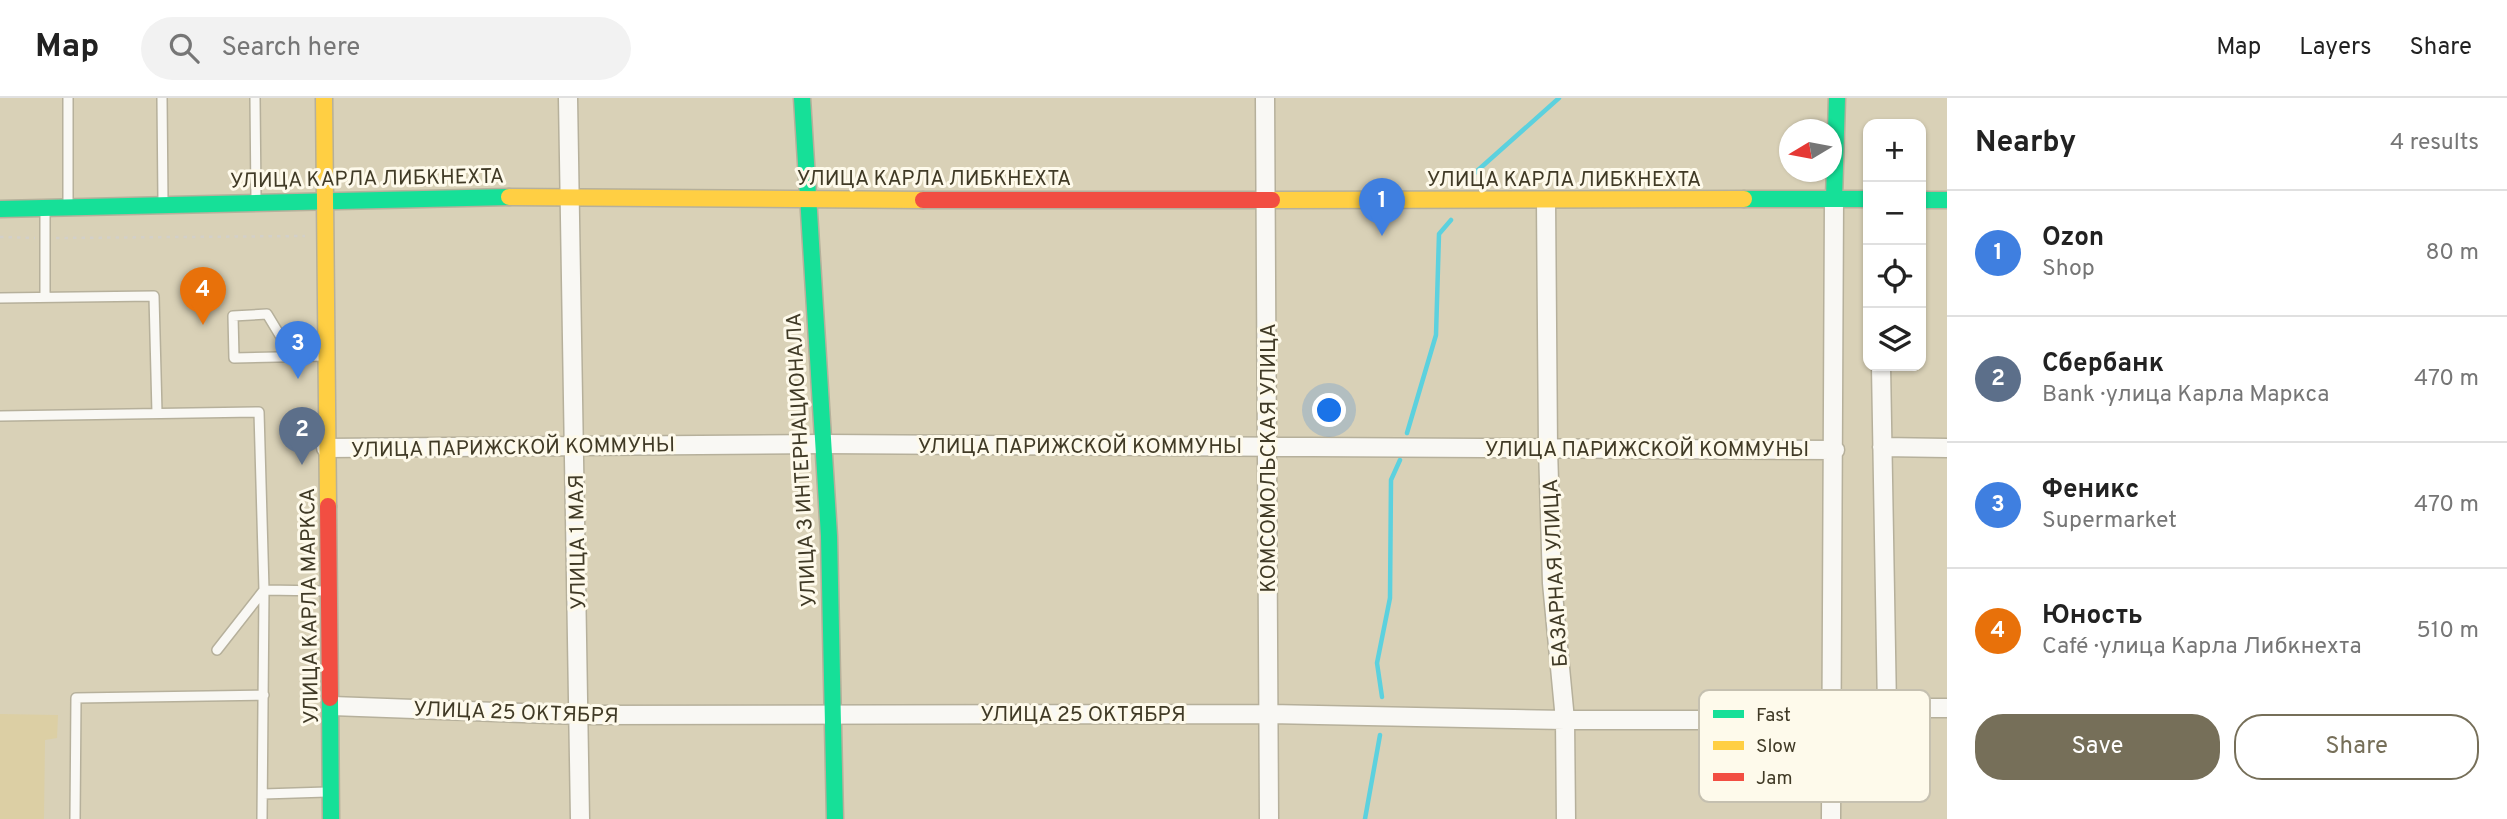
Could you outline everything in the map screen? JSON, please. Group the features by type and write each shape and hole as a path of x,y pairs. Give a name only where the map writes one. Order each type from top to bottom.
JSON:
{"main road":[{"name":"УЛИЦА КАРЛА МАРКСА","path":"324,98 326,356 322,407 331,591 331,819"},
{"name":"УЛИЦА 3 ИНТЕРНАЦИОНАЛА","path":"802,98 806,200 824,444 835,715 835,819"},
{"path":"1834,199 1837,98"},
{"name":"УЛИЦА КАРЛА ЛИБКНЕХТА","path":"0,209 325,199 569,196 806,200 1863,200"},
{"path":"1926,200 1947,200"}],"street":[{"name":"УЛИЦА 1 МАЯ","path":"568,98 580,819"},
{"name":"КОМСОМОЛЬСКАЯ УЛИЦА","path":"1265,98 1268,198 1269,819"},
{"path":"1833,690 1834,199"},
{"name":"БАЗАРНАЯ УЛИЦА","path":"1546,201 1552,583 1565,720 1566,819"},
{"path":"1881,371 1887,690"},
{"name":"УЛИЦА ПАРИЖСКОЙ КОММУНЫ","path":"326,448 824,444 1835,450"},
{"path":"1882,447 1947,448"},
{"name":"УЛИЦА 25 ОКТЯБРЯ","path":"332,706 580,715 1268,714 1699,720"}],"lane":[{"path":"68,98 68,207"},
{"path":"162,98 163,205"},
{"path":"255,98 256,201"},
{"path":"45,208 45,297"},
{"path":"0,298 154,296 157,413"},
{"path":"293,357 267,314 233,316 234,358 293,357 326,356"},
{"path":"0,416 259,412 264,590 262,819"},
{"path":"264,590 331,591"},
{"path":"217,650 264,590"},
{"path":"75,819 76,698 264,695"},
{"path":"263,793 331,792"}],"path":[{"path":"0,237 304,236 324,227"}],"shaded area":[{"path":"0,714 58,715 57,738 45,740 44,819 0,819"}],"waterway":[{"path":"1468,179 1559,98"},
{"path":"1407,433 1436,335 1439,234 1451,220"},
{"path":"1382,697 1377,663 1390,598 1391,480 1400,460"},
{"path":"1365,819 1380,735"}],"traffic: fast":[{"path":"802,98 829,536 835,819"},
{"path":"1837,98 1834,199 1863,199"},
{"path":"0,209 509,197"},
{"path":"1744,199 1834,199"},
{"path":"1926,200 1947,200"},
{"path":"330,698 331,819"}],"traffic: slow":[{"path":"324,98 328,506"},
{"path":"509,197 923,200"},
{"path":"1272,200 1744,199"}],"traffic: jam":[{"path":"923,200 1272,200"},
{"path":"328,506 330,698"}],"place":[{"name":"Ozon","path":"1382,236"},
{"name":"Юность","path":"203,325"},
{"name":"Феникс","path":"298,379"},
{"name":"Сбербанк","path":"302,465"}]}
